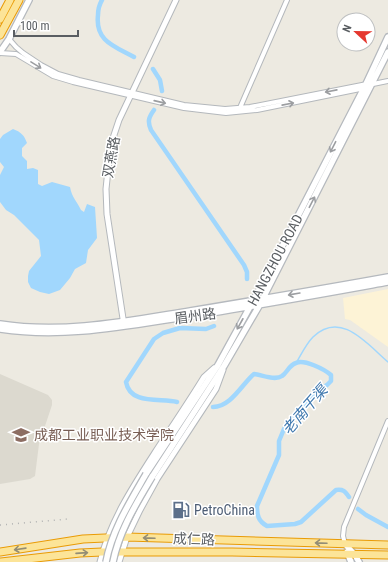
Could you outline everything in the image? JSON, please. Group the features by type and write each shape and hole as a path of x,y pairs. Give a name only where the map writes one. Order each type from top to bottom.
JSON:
{"highway":[{"path":"0,19 10,0"},
{"path":"0,35 19,0"},
{"name":"成仁路","path":"0,552 83,539 127,537 388,545"},
{"name":"成仁路","path":"1,562 102,552 232,552 388,555"}],"main road":[{"path":"0,52 9,39 29,0"},
{"name":"HANGZHOU ROAD","path":"149,476 218,365 250,308 364,87 388,37"},
{"name":"HANGZHOU ROAD","path":"149,476 224,366 263,299 388,52"},
{"path":"0,324 18,327 50,328 124,324 388,277"},
{"name":"眉州路","path":"0,329 18,332 45,333 85,331 124,324 250,308 388,282"},
{"path":"106,562 112,539 119,524 149,476"},
{"path":"113,562 117,546 125,526 149,476"},
{"path":"345,544 351,555 359,562"},
{"path":"351,555 351,562"}],"street":[{"name":"双燕路","path":"124,324 107,214 106,189 109,160 113,138 119,120 130,94 176,0"},
{"path":"239,110 287,0"},
{"path":"9,39 23,53 58,74 130,94"},
{"path":"0,52 16,54 53,76 73,82 184,105 225,110 239,110 388,82"},
{"path":"100,562 102,552 115,518 204,377 218,365"},
{"path":"119,562 127,537 157,479 216,389 224,366"},
{"path":"345,544 343,536 344,527 388,421"}],"shaded area":[{"path":"388,289 388,347 350,320 345,319 343,298"},
{"name":"成都工业职业技术学院","path":"0,374 48,395 52,400 52,405 39,444 35,476 30,479 0,484"}],"water":[{"path":"13,129 22,134 26,140 27,143 22,148 22,156 27,161 27,169 33,168 38,170 38,184 42,186 52,182 70,187 73,197 81,210 84,212 87,204 95,207 97,238 88,250 86,263 75,269 60,290 49,294 31,288 28,282 29,271 41,256 39,240 14,215 6,210 0,202 0,175 4,167 0,162 0,139 3,135"}],"waterway":[{"name":"老南干渠","path":"102,0 98,9 98,24 103,37 113,46 134,57"},
{"name":"老南干渠","path":"153,69 160,80 162,91"},
{"name":"老南干渠","path":"154,110 149,119 151,130 244,265 247,272 247,279"},
{"name":"老南干渠","path":"177,402 139,397 133,394 126,382 154,339 163,333 180,328 206,329 214,326"},
{"path":"296,363 313,337 323,330 334,327 343,328 353,333 388,362"},
{"name":"老南干渠","path":"213,407 219,406 231,399 254,374 276,378 284,375 292,365 300,362 314,365 328,373 331,375 331,381 316,392 284,429 279,441 279,455 257,506 258,515 260,520 267,526 295,524 301,522 336,490 344,491 349,497"},
{"name":"老南干渠","path":"358,509 388,527"}],"railway":[{"path":"0,525 68,519"}],"place":[{"name":"成都工业职业技术学院","path":"21,435"},
{"name":"PetroChina","path":"181,510"}]}
